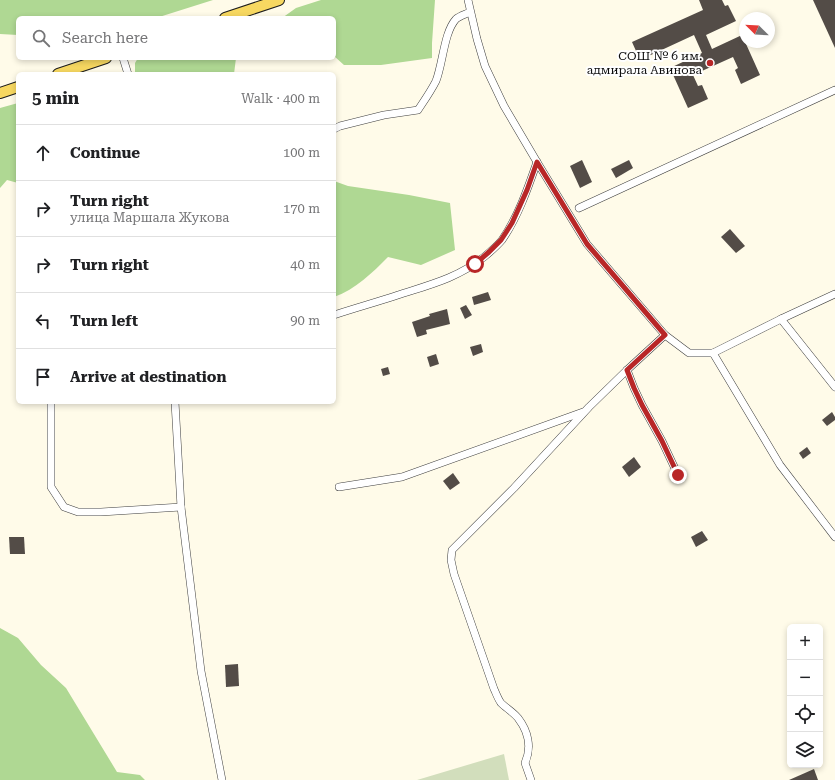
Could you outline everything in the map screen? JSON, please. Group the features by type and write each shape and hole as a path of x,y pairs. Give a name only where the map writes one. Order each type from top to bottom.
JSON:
{"main road":[{"path":"231,16 278,0"},
{"path":"64,72 100,60"},
{"path":"0,93 16,88"}],"street":[{"path":"468,0 485,66 504,106 587,244 665,335 689,353 713,353 835,294"},
{"path":"336,128 384,115 418,110 436,81 448,32 456,18 470,12"},
{"path":"124,60 127,72"},
{"path":"579,208 835,90"},
{"path":"336,314 439,282 459,274 475,264 501,240 512,223 527,190 537,162"},
{"path":"781,319 835,387"},
{"path":"530,780 525,762 529,746 527,735 518,718 500,702 494,689 454,574 451,560 452,550 514,488 585,412 665,335"},
{"path":"713,353 780,465 835,537"},
{"path":"627,370 642,405 662,441 678,475"},
{"path":"51,404 51,487 64,507 78,512 101,512 181,507"},
{"path":"175,404 181,507 201,671 222,780"},
{"path":"339,487 402,477 585,412"}],"green space":[{"path":"0,0 213,0 162,16 16,16 16,35 0,34"},
{"path":"321,0 435,0 432,58 381,65 344,65 336,58 336,16 285,16 296,8"},
{"path":"137,60 236,60 234,72 135,72 135,63"},
{"path":"16,104 16,182 7,180 0,188 0,108"},
{"path":"336,182 348,186 450,203 455,250 421,265 388,257 370,275 342,294 336,296"},
{"path":"0,628 18,638 41,665 66,688 117,772 140,775 145,780 0,780"},
{"path":"504,754 509,780 417,780"}],"building":[{"path":"699,0 722,0 725,6 728,5 736,21 706,35 712,49 739,36 739,48 748,48 760,75 741,84 735,70 738,68 733,57 693,75 698,86 702,85 708,99 688,108 670,68 702,53 694,35 640,60 632,42 703,10"},
{"path":"813,0 835,0 835,48"},
{"path":"582,160 592,182 580,188 570,166"},
{"path":"629,160 633,168 616,178 611,169"},
{"path":"730,229 745,246 736,253 721,237"},
{"path":"488,292 491,300 474,305 472,297"},
{"path":"466,305 472,315 465,319 460,308"},
{"path":"447,309 450,324 426,330 427,334 417,337 412,322 430,316 429,314"},
{"path":"481,344 483,352 473,356 470,347"},
{"path":"436,354 439,364 430,367 427,357"},
{"path":"388,367 390,374 383,376 381,369"},
{"path":"832,412 835,420 827,426 822,420"},
{"path":"807,447 811,453 803,459 799,453"},
{"path":"634,457 641,467 629,477 622,467"},
{"path":"453,473 460,483 450,490 443,481"},
{"path":"702,531 708,540 696,547 691,537"},
{"path":"9,537 24,537 25,554 10,554"},
{"path":"238,664 239,686 226,687 225,665"},
{"path":"814,769 818,780 789,780"}],"place":[{"name":"СОШ № 6 им. адмирала Авинова","path":"710,63"}],"route":[{"path":"475,264 501,240 512,223 527,190 537,162 587,244 665,335 627,370 642,405 662,441 678,475"}]}
